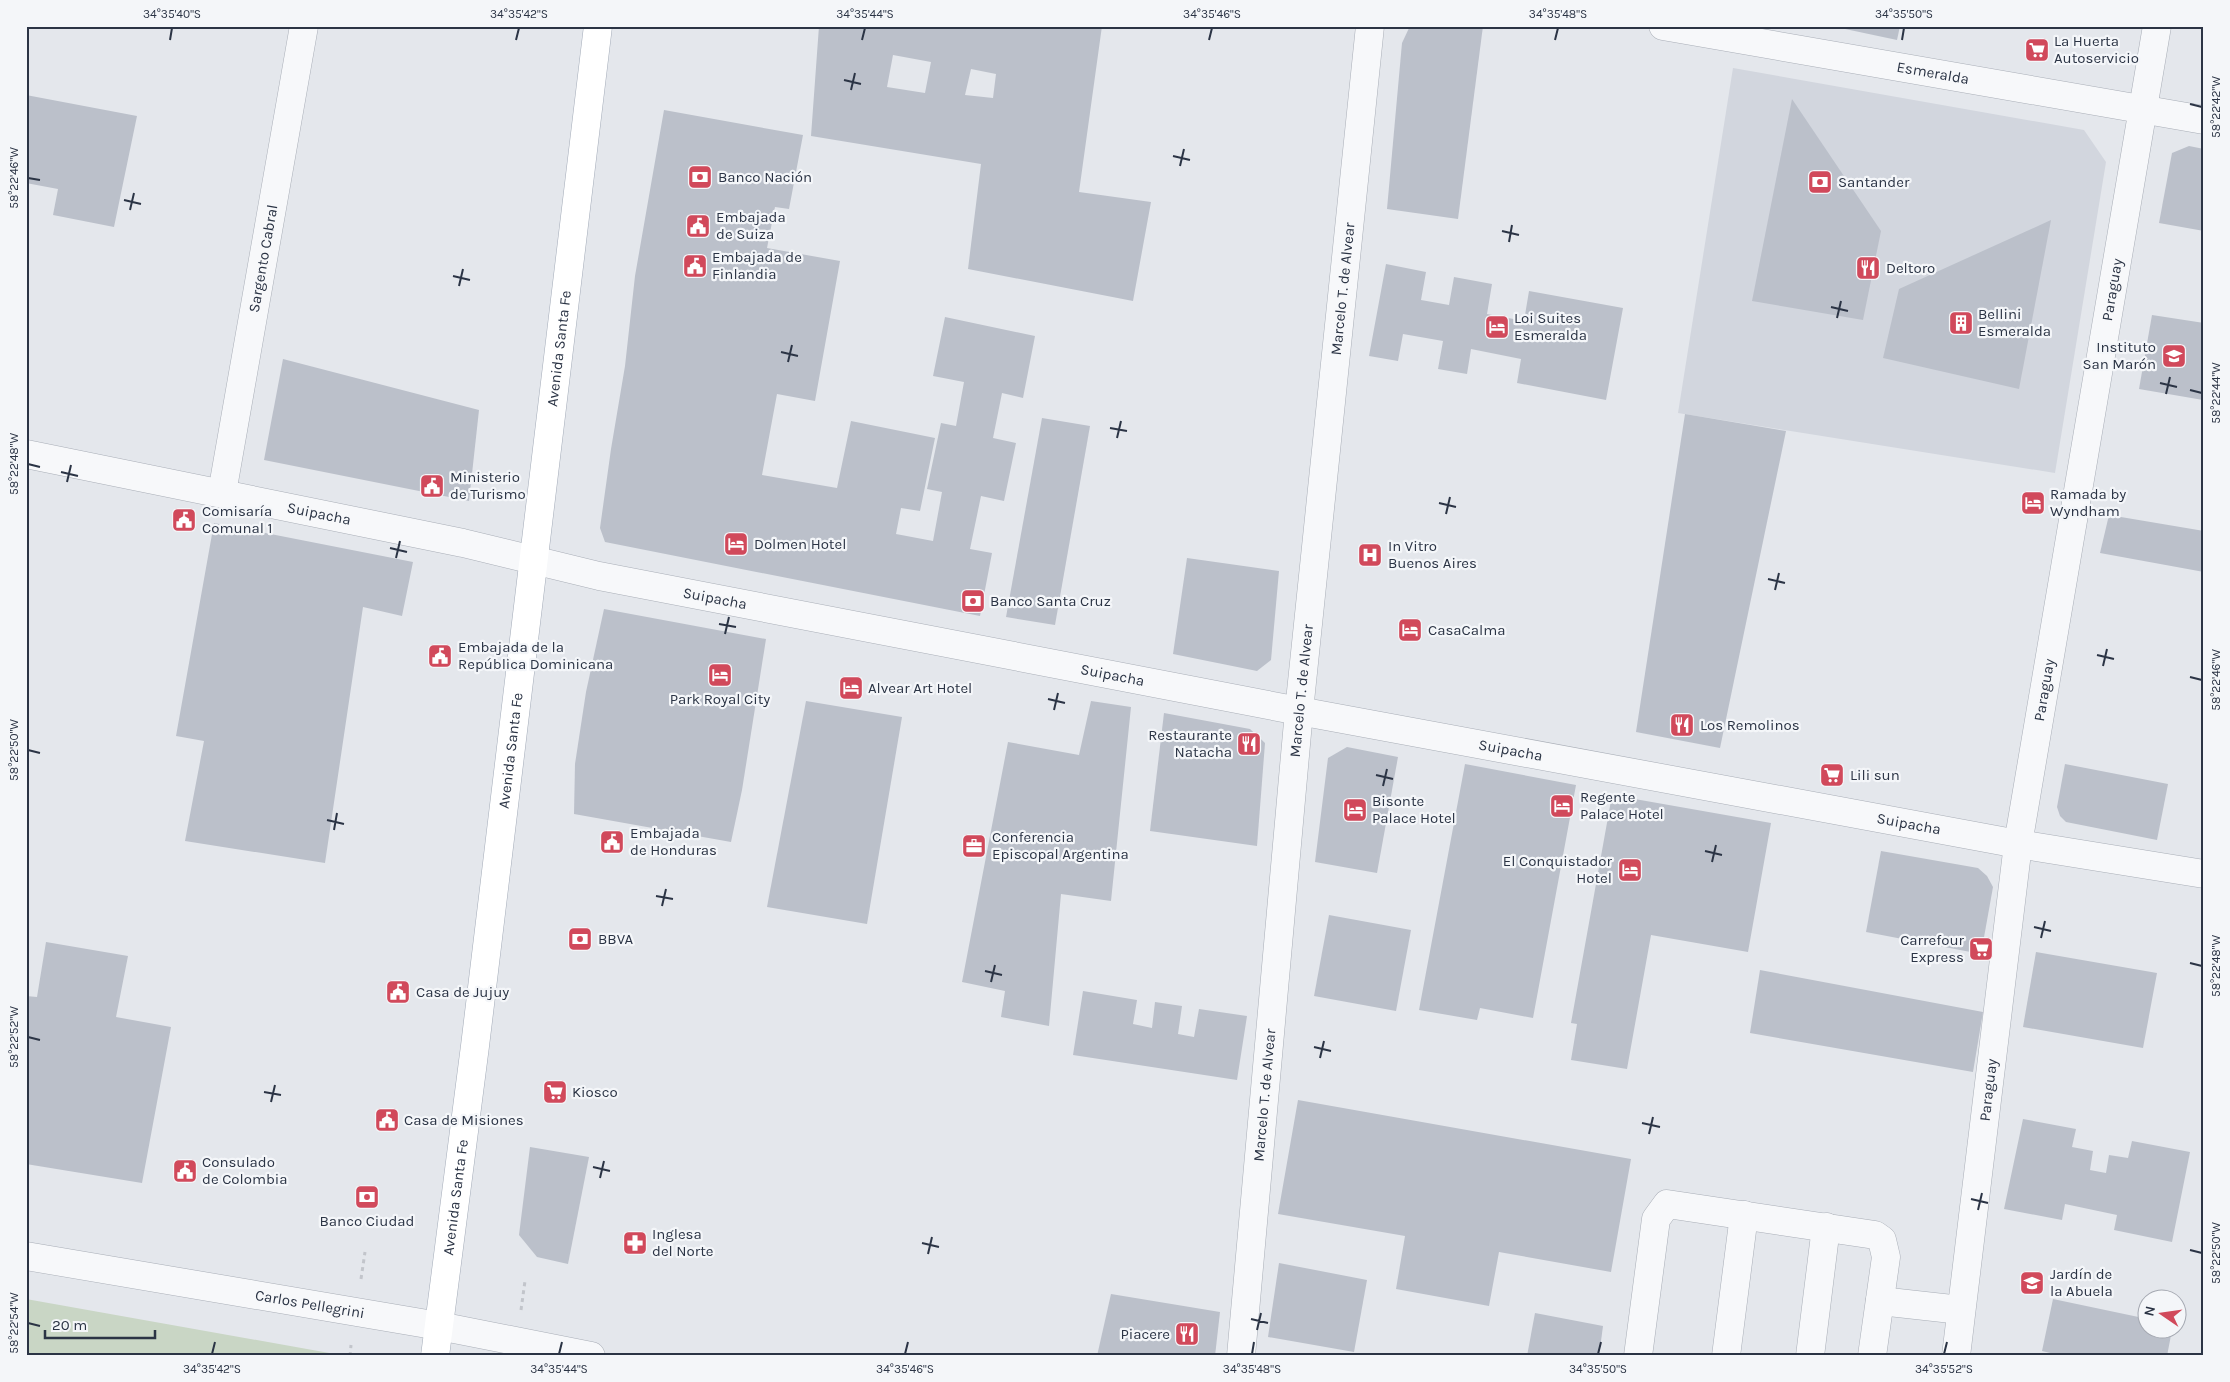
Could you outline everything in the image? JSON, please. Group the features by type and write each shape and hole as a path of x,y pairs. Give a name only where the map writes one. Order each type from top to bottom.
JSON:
{"main road":[{"name":"Avenida Santa Fe","path":"435,1356 475,1046 598,26"}],"street":[{"name":"Sargento Cabral","path":"222,493 304,26"},
{"name":"Marcelo T. de Alvear","path":"1241,1356 1300,711 1370,26"},
{"name":"Esmeralda","path":"1662,26 2204,120"},
{"name":"Paraguay","path":"1956,1356 2018,844 2157,26"},
{"name":"Suipacha","path":"26,454 463,543 599,576 1300,711 2018,844 2204,874"},
{"path":"1638,1356 1656,1220 1667,1204 1875,1235 1882,1240 1886,1257 1872,1356"},
{"path":"1726,1356 1744,1215"},
{"path":"1810,1356 1826,1227"},
{"name":"Carlos Pellegrini","path":"26,1256 439,1326 591,1356"},
{"path":"1880,1300 1961,1310"}],"shaded area":[{"name":"Bellini Esmeralda","path":"1733,68 2084,130 2106,162 2055,473 1678,413"}],"green space":[{"path":"26,1299 346,1356 26,1356"}],"building":[{"path":"819,26 1102,26 1079,192 1151,202 1133,301 968,269 981,164 811,136","holes":["893,55 931,62 925,93 887,87","971,69 996,74 993,98 965,95"]},
{"path":"1410,26 1483,26 1458,219 1387,209 1402,43"},
{"path":"1831,26 1900,26 1897,40"},
{"path":"26,95 137,116 114,227 53,215 58,189 26,183"},
{"path":"1792,99 1881,231 1863,320 1752,301"},
{"path":"664,110 803,135 789,209 775,207 767,248 840,261 815,401 777,394 762,475 837,488 851,421 935,438 920,511 901,508 896,534 933,541 942,492 927,489 941,423 956,426 964,382 933,376 945,317 1035,336 1023,398 1002,393 993,438 1016,443 1004,501 981,496 970,549 992,553 980,616 605,542 600,528 625,366 635,276"},
{"path":"2189,146 2204,149 2204,231 2159,223 2172,153"},
{"name":"Bellini Esmeralda","path":"2051,220 2019,389 1883,358 1899,289"},
{"name":"Loi Suites Esmeralda","path":"1386,264 1426,272 1421,300 1449,305 1454,277 1492,284 1487,314 1524,321 1529,291 1623,308 1606,400 1517,383 1521,359 1471,349 1467,374 1438,369 1443,341 1403,334 1398,361 1369,356"},
{"name":"Instituto San Marón","path":"2152,315 2204,323 2203,400 2139,389"},
{"path":"283,359 479,410 469,501 264,460"},
{"path":"1685,414 1786,431 1720,748 1636,732"},
{"path":"1042,418 1090,426 1055,625 1006,617"},
{"path":"2109,515 2204,531 2204,572 2100,553"},
{"path":"214,523 413,562 402,616 363,607 325,863 185,841 204,741 176,736"},
{"path":"1187,558 1279,571 1271,660 1257,671 1173,654"},
{"path":"604,609 766,639 742,790 731,842 574,814 575,764 586,692"},
{"path":"806,701 902,717 867,924 767,907"},
{"path":"1091,701 1131,707 1111,901 1061,894 1049,1026 1001,1017 1005,991 962,982 1008,742 1079,755"},
{"path":"1164,713 1250,729 1265,743 1257,846 1150,831"},
{"name":"Bisonte Palace Hotel","path":"1347,747 1398,757 1377,873 1315,862 1328,758"},
{"path":"1465,764 1576,785 1533,1018 1480,1008 1477,1020 1419,1010"},
{"path":"2065,764 2168,784 2157,840 2066,822 2060,816 2057,807"},
{"path":"1612,795 1771,823 1748,952 1651,935 1627,1069 1571,1060 1577,1024 1571,1023"},
{"path":"1881,851 1978,868 1987,876 1993,887 1981,954 1866,932"},
{"path":"1329,915 1411,930 1396,1011 1314,996"},
{"path":"46,942 128,956 116,1017 171,1027 142,1183 26,1164 26,996 37,997"},
{"path":"2036,952 2157,973 2143,1048 2023,1027"},
{"path":"1760,970 1983,1012 1973,1072 1750,1033"},
{"path":"1083,991 1137,1000 1133,1024 1152,1028 1155,1002 1182,1006 1178,1034 1194,1037 1199,1009 1247,1016 1237,1080 1073,1055"},
{"path":"1298,1100 1631,1159 1611,1272 1499,1252 1489,1306 1396,1289 1405,1236 1278,1214"},
{"path":"2023,1119 2076,1129 2072,1147 2093,1151 2090,1170 2106,1173 2109,1155 2128,1158 2132,1141 2190,1152 2172,1242 2114,1230 2117,1215 2065,1204 2062,1220 2004,1209"},
{"path":"530,1147 589,1157 568,1264 537,1257 519,1235"},
{"path":"1279,1263 1367,1280 1354,1352 1268,1337"},
{"path":"1111,1294 1220,1312 1215,1356 1097,1356"},
{"path":"2053,1299 2138,1317 2138,1340 2170,1340 2167,1356 2063,1356 2042,1351"},
{"path":"1535,1313 1603,1326 1599,1356 1527,1356"}],"place":[{"name":"La Huerta Autoservicio","path":"2037,50"},
{"name":"Banco Nación","path":"700,177"},
{"name":"Santander","path":"1820,182"},
{"name":"Embajada de Suiza","path":"698,226"},
{"name":"Embajada de Finlandia","path":"695,266"},
{"name":"Deltoro","path":"1868,268"},
{"name":"Bellini Esmeralda","path":"1961,323"},
{"name":"Loi Suites Esmeralda","path":"1497,327"},
{"name":"Instituto San Marón","path":"2174,356"},
{"name":"Ministerio de Turismo","path":"432,486"},
{"name":"Ramada by Wyndham","path":"2033,503"},
{"name":"Comisaría Comunal 1","path":"184,520"},
{"name":"Dolmen Hotel","path":"736,544"},
{"name":"In Vitro Buenos Aires","path":"1370,555"},
{"name":"Banco Santa Cruz","path":"973,601"},
{"name":"CasaCalma","path":"1410,630"},
{"name":"Embajada de la República Dominicana","path":"440,656"},
{"name":"Park Royal City","path":"720,675"},
{"name":"Alvear Art Hotel","path":"851,688"},
{"name":"Los Remolinos","path":"1682,725"},
{"name":"Restaurante Natacha","path":"1249,744"},
{"name":"Lili sun","path":"1832,775"},
{"name":"Regente Palace Hotel","path":"1562,806"},
{"name":"Bisonte Palace Hotel","path":"1355,810"},
{"name":"Embajada de Honduras","path":"612,842"},
{"name":"Conferencia Episcopal Argentina","path":"974,846"},
{"name":"El Conquistador Hotel","path":"1630,870"},
{"name":"BBVA","path":"580,939"},
{"name":"Carrefour Express","path":"1981,949"},
{"name":"Casa de Jujuy","path":"398,992"},
{"name":"Kiosco","path":"555,1092"},
{"name":"Casa de Misiones","path":"387,1120"},
{"name":"Consulado de Colombia","path":"185,1171"},
{"name":"Banco Ciudad","path":"367,1197"},
{"name":"Inglesa del Norte","path":"635,1243"},
{"name":"Jardín de la Abuela","path":"2032,1283"},
{"name":"Piacere","path":"1187,1334"}]}
